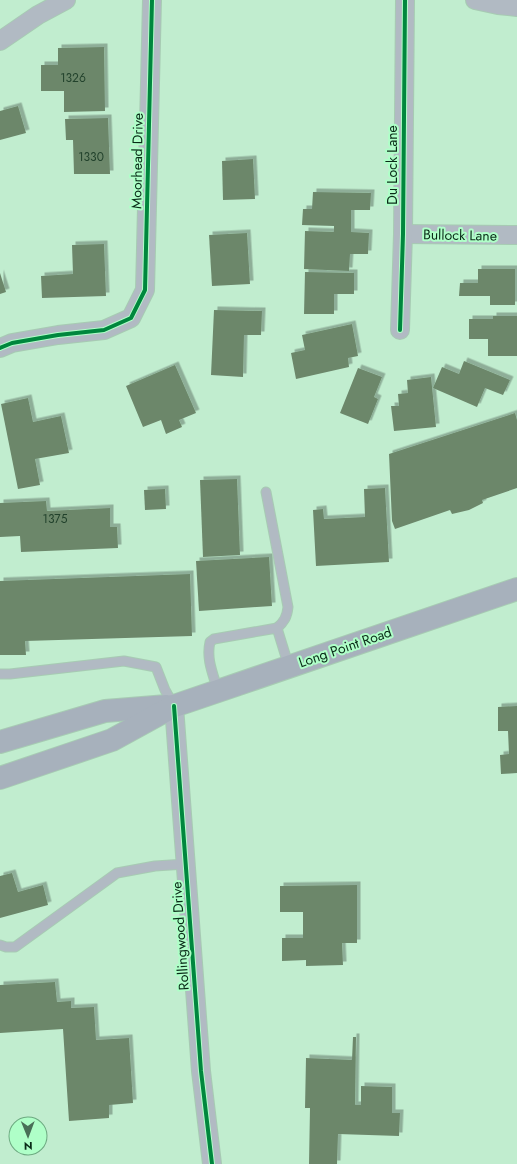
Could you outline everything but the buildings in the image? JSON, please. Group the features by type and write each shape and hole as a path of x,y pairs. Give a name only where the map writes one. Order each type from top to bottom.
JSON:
{"main road":[{"name":"Long Point Road","path":"0,778 112,740 174,706 517,589"},
{"name":"Long Point Road","path":"0,742 105,711 174,706"}],"street":[{"path":"0,41 38,15 66,0"},
{"name":"Moorhead Drive","path":"0,348 12,343 58,335 104,330 131,318 145,290 152,0"},
{"name":"Du Lock Lane","path":"400,330 403,234 405,0"},
{"path":"475,0 517,7"},
{"name":"Bullock Lane","path":"403,234 517,235"},
{"name":"Rollingwood Drive","path":"174,706 201,1071 212,1164"}],"lane":[{"path":"218,691 209,663 210,642 214,639 277,628 284,621 287,615 288,607 266,492"},
{"path":"277,628 289,667"},
{"path":"0,674 124,661 156,667 165,690 174,706"},
{"path":"0,945 15,947 117,873 155,866 186,864"}],"cycle path":[{"path":"0,348 12,343 58,335 104,330 131,318 145,290 152,0"},
{"path":"400,330 403,234 405,0"},
{"path":"174,706 201,1071 212,1164"}]}
